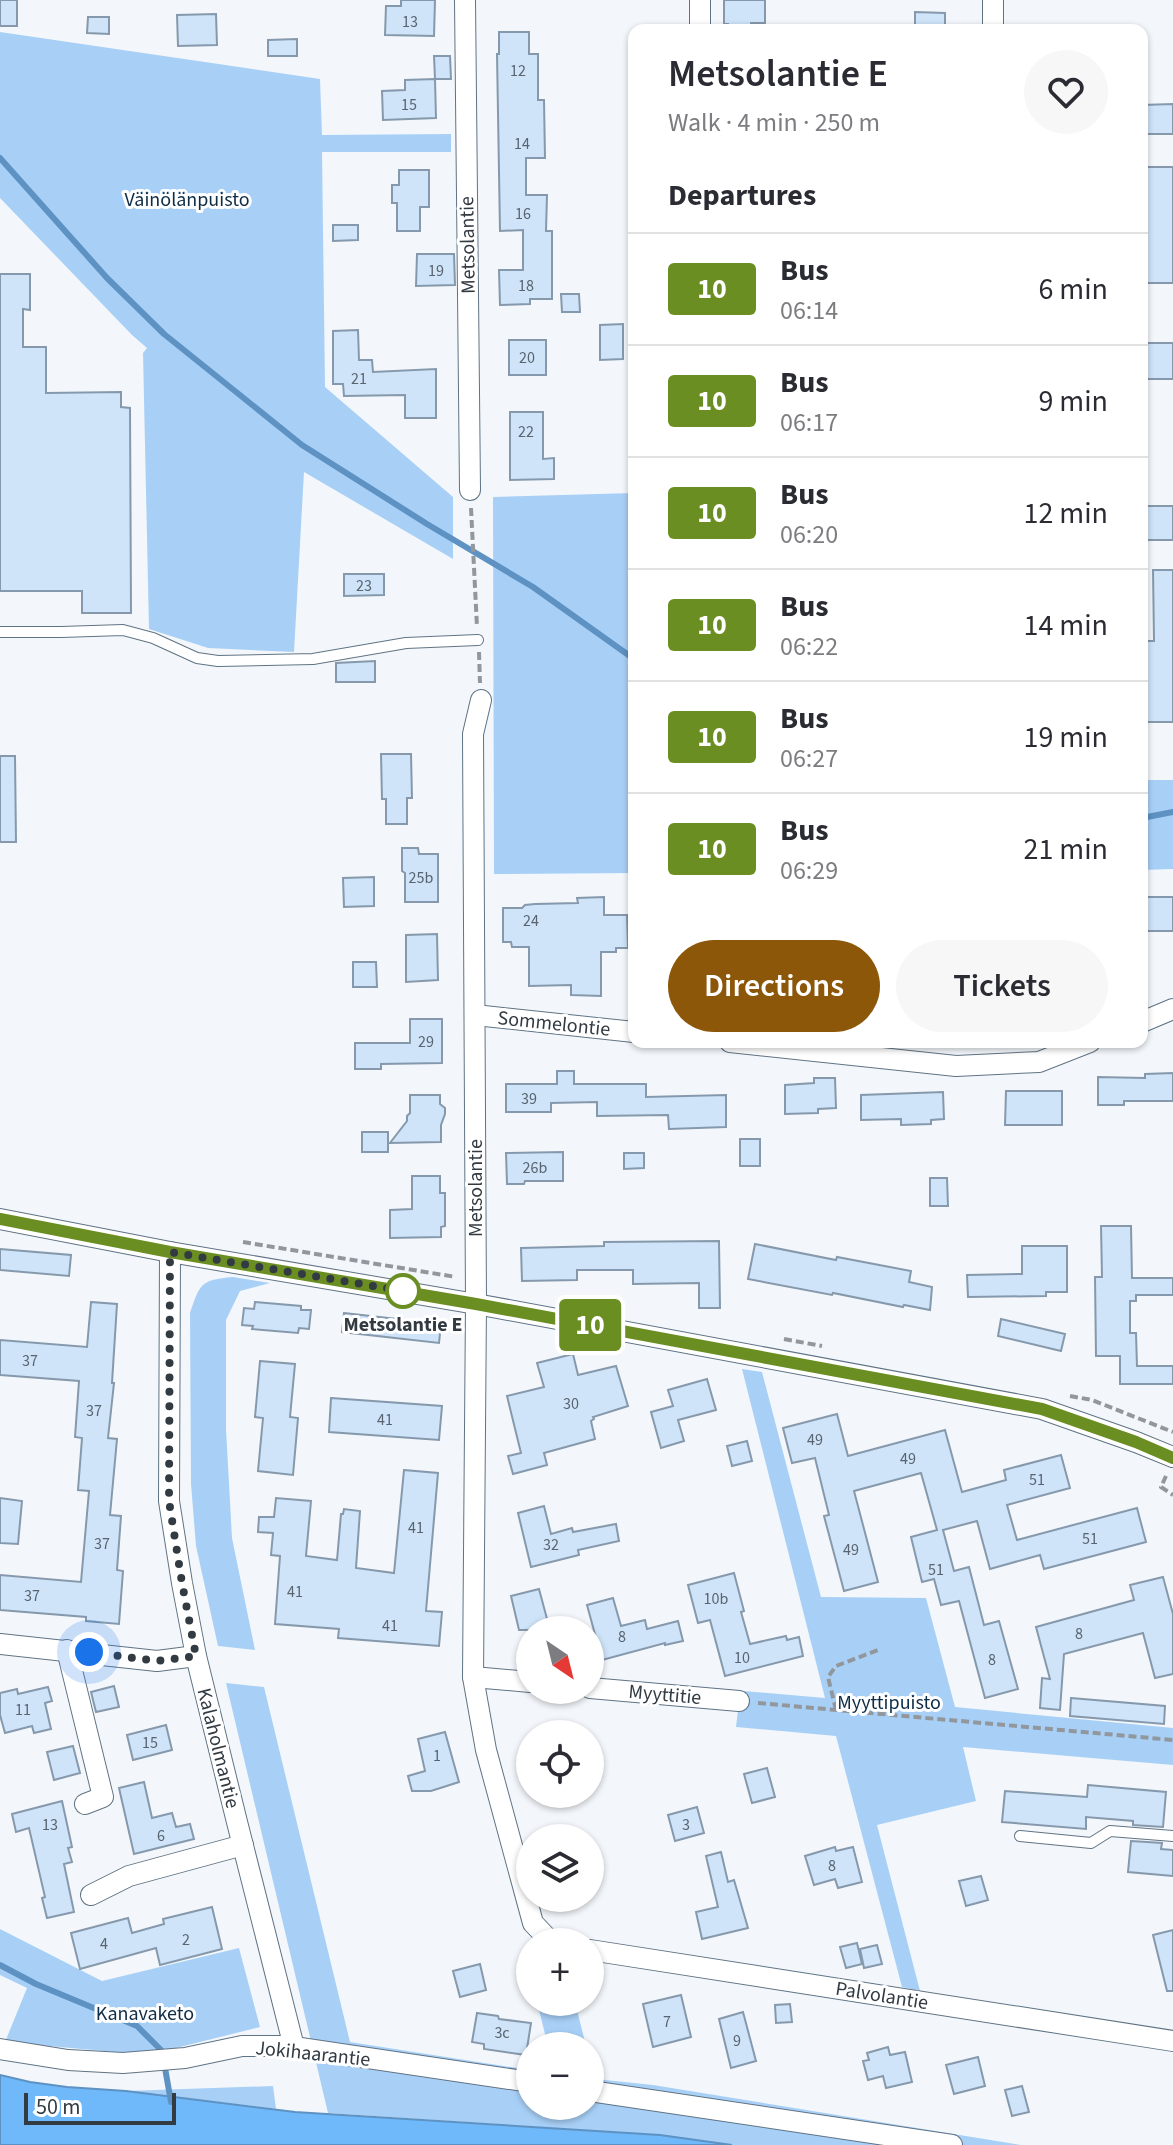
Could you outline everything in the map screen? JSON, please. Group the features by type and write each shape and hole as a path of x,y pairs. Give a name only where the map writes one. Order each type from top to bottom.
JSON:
{"street":[{"name":"Metsolantie","path":"465,0 470,490"},
{"path":"700,0 700,24"},
{"path":"993,0 993,24"},
{"name":"Metsolantie","path":"473,1677 476,1304 473,734 481,700"},
{"path":"1148,1019 1173,1009"},
{"name":"Sommelontie","path":"475,1015 628,1031"},
{"path":"786,1048 956,1066 1039,1062 1075,1048"},
{"path":"0,1219 1042,1409 1173,1457"},
{"name":"Kalaholmantie","path":"170,1252 169,1501 196,1656 294,2047"},
{"path":"0,1644 157,1661 196,1656"},
{"path":"67,1650 103,1797 85,1804"},
{"path":"516,1681 473,1677 486,1750 533,1923 538,1928"},
{"name":"Myyttitie","path":"604,1689 739,1701"},
{"path":"91,1895 129,1876 243,1845"},
{"name":"Palvolantie","path":"604,1952 1173,2041"},
{"name":"Jokihaarantie","path":"0,2049 68,2060 123,2063 185,2058 242,2046 294,2047 516,2080"},
{"path":"604,2093 952,2145"}],"lane":[{"path":"0,632 123,630 153,638 197,658 218,661 313,659 406,643 478,640"},
{"path":"1020,1836 1091,1843 1110,1831 1173,1836"}],"path":[{"path":"470,490 474,565"},
{"path":"836,1710 828,1677 836,1666 878,1650"},
{"path":"739,1701 1173,1740"}],"green space":[{"name":"Väinölänpuisto","path":"0,32 320,79 322,135 451,134 451,152 322,152 325,387 453,497 453,559 304,472 294,652 208,648 149,629 143,353 147,348 0,198"},
{"path":"628,493 628,873 494,874 493,497"},
{"path":"1148,780 1173,780 1173,869 1148,870"},
{"path":"233,1277 270,1283 240,1291 226,1320 226,1429 232,1538 255,1650 218,1646 196,1546 191,1484 190,1313 203,1285"},
{"name":"Myyttipuisto","path":"742,1369 762,1372 821,1597 926,1598 955,1707 1173,1728 1173,1765 963,1747 976,1801 877,1825 920,1991 902,1987 836,1736 736,1727 743,1691 825,1698"},
{"path":"226,1683 264,1687 350,2042 516,2068 516,2120 604,2120 604,2080 653,2085 1021,2145 732,2145 660,2135 328,2113"},
{"name":"Kanavaketo","path":"0,1929 102,1981 239,1948 260,2027 148,2055 5,2042 27,1988 0,1975"},
{"path":"540,2016 578,2016 582,2032 544,2032"},
{"path":"273,2086 276,2109 126,2091"}],"water":[{"path":"0,2075 67,2087 126,2091 295,2112 660,2135 732,2145 0,2145"}],"building":[{"path":"0,0 17,0 17,26 0,26"},
{"path":"401,0 435,0 434,36 385,35 386,6 401,6"},
{"path":"724,0 765,0 765,23 724,24"},
{"path":"915,12 945,13 945,24 915,24"},
{"path":"216,14 217,45 178,46 177,15"},
{"path":"88,17 109,17 109,34 87,33"},
{"path":"499,32 529,32 529,54 538,54 538,100 544,100 545,158 526,158 526,195 547,195 546,231 552,231 552,299 530,299 530,304 500,305 499,270 523,270 523,230 500,231"},
{"path":"297,39 297,56 268,56 268,40"},
{"path":"434,56 450,56 451,79 435,79"},
{"path":"435,79 436,118 383,120 382,91 405,90 405,80"},
{"path":"1173,104 1173,134 1148,134 1148,105"},
{"path":"1148,167 1173,167 1173,283 1148,283"},
{"path":"399,170 429,170 429,207 420,207 420,231 397,231 397,203 392,203 392,185 399,185"},
{"path":"333,225 358,225 358,240 333,241"},
{"path":"417,254 454,254 455,285 416,286"},
{"path":"0,274 30,274 30,310 23,309 23,347 46,347 46,393 121,392 121,407 130,408 131,613 82,613 82,591 0,591"},
{"path":"561,294 579,294 580,312 562,312"},
{"path":"623,324 623,359 600,360 600,325"},
{"path":"358,330 359,360 372,360 373,372 436,369 436,418 405,418 405,395 344,396 343,384 333,384 333,331"},
{"path":"509,340 546,340 546,375 509,375"},
{"path":"1148,343 1173,343 1173,379 1148,379"},
{"path":"510,412 543,412 543,459 554,458 554,479 510,480"},
{"path":"1148,506 1173,506 1173,540 1148,540"},
{"path":"1153,570 1173,570 1173,722 1148,722 1148,641 1154,641"},
{"path":"344,574 384,574 384,595 344,596"},
{"path":"375,661 375,682 336,682 336,663"},
{"path":"381,754 411,754 412,798 407,798 407,824 386,824"},
{"path":"0,756 15,756 16,842 0,842"},
{"path":"402,848 418,848 419,854 438,854 438,902 405,902"},
{"path":"374,877 374,906 344,907 343,878"},
{"path":"604,897 604,915 627,915 628,948 601,952 601,996 571,995 571,985 529,986 529,947 512,947 511,942 503,942 503,908 578,903 577,898"},
{"path":"1148,897 1173,897 1173,931 1148,931"},
{"path":"437,934 438,980 406,982 406,935"},
{"path":"353,962 376,962 377,987 353,987"},
{"path":"410,1019 442,1019 442,1063 381,1064 381,1069 355,1069 355,1043 410,1043"},
{"path":"557,1071 574,1071 574,1084 646,1084 646,1097 726,1095 726,1127 669,1129 668,1115 597,1116 597,1102 551,1103 551,1112 506,1112 506,1084 557,1084"},
{"path":"1173,1073 1173,1101 1124,1101 1124,1105 1098,1105 1098,1077 1145,1078 1145,1074"},
{"path":"814,1078 835,1078 836,1108 818,1109 818,1113 785,1114 785,1085 814,1083"},
{"path":"1006,1091 1062,1091 1062,1125 1005,1125"},
{"path":"943,1092 944,1119 931,1120 931,1124 901,1125 901,1119 861,1120 861,1095"},
{"path":"410,1095 440,1095 440,1104 445,1108 441,1142 390,1143 407,1121"},
{"path":"362,1132 388,1132 388,1152 362,1152"},
{"path":"740,1139 760,1139 760,1166 740,1166"},
{"path":"563,1152 563,1181 507,1184 506,1153"},
{"path":"624,1153 644,1153 644,1168 624,1169"},
{"path":"412,1176 440,1176 440,1193 445,1193 445,1226 441,1227 441,1237 390,1238 390,1210 412,1209"},
{"path":"930,1178 947,1178 948,1206 930,1206"},
{"path":"1101,1226 1131,1226 1132,1278 1173,1278 1173,1295 1136,1295 1136,1301 1130,1301 1130,1333 1136,1333 1137,1366 1173,1366 1173,1384 1120,1384 1120,1356 1096,1356 1095,1277 1102,1277"},
{"path":"719,1241 720,1308 699,1308 699,1283 633,1284 633,1270 577,1270 577,1280 522,1281 521,1248 604,1246 604,1242"},
{"path":"755,1244 911,1271 909,1282 932,1287 930,1310 748,1279"},
{"path":"1022,1246 1067,1246 1067,1292 1046,1292 1046,1296 968,1297 967,1275 1022,1274"},
{"path":"0,1249 71,1255 69,1276 0,1270"},
{"path":"91,1302 117,1304 108,1438 117,1439 110,1515 121,1516 117,1570 123,1571 119,1624 86,1621 86,1617 0,1610 0,1575 81,1582 89,1491 78,1490 82,1438 75,1437 79,1381 0,1375 0,1340 87,1347"},
{"path":"255,1302 301,1306 301,1310 311,1310 309,1329 299,1328 298,1333 252,1329 253,1326 242,1325 244,1308 254,1309"},
{"path":"344,1313 441,1324 439,1343 342,1332"},
{"path":"1001,1319 1065,1334 1061,1351 998,1336"},
{"path":"573,1354 578,1375 616,1366 628,1406 593,1417 595,1439 544,1453 547,1465 513,1474 508,1456 521,1453 507,1396 544,1387 537,1363"},
{"path":"260,1361 295,1364 290,1417 298,1418 293,1475 258,1471 263,1418 255,1417"},
{"path":"707,1379 716,1410 678,1420 684,1441 661,1448 651,1412 673,1406 668,1390"},
{"path":"331,1398 442,1406 439,1440 329,1432"},
{"path":"837,1414 848,1456 945,1430 962,1492 1006,1480 1004,1470 1061,1455 1070,1488 1007,1505 1017,1540 1137,1508 1146,1542 1044,1569 1040,1555 990,1569 977,1521 943,1530 954,1571 969,1567 984,1625 999,1621 1018,1689 985,1698 959,1601 941,1605 934,1579 922,1582 911,1537 937,1530 921,1473 854,1491 878,1582 844,1591 824,1516 829,1515 815,1458 792,1463 783,1428"},
{"path":"747,1441 752,1461 732,1466 727,1446"},
{"path":"404,1470 438,1473 426,1611 442,1612 439,1646 338,1638 339,1629 275,1624 280,1556 271,1555 273,1533 258,1532 259,1517 274,1517 276,1498 311,1501 306,1556 337,1560 341,1514 344,1509 360,1511 356,1568 394,1573"},
{"path":"0,1498 22,1501 18,1544 0,1543"},
{"path":"544,1506 551,1534 572,1528 573,1532 616,1524 619,1541 578,1550 579,1555 531,1567 518,1513"},
{"path":"734,1573 750,1644 786,1636 787,1640 799,1637 803,1656 725,1676 710,1620 698,1623 688,1585"},
{"path":"1163,1577 1173,1614 1173,1674 1155,1678 1143,1633 1064,1654 1060,1710 1040,1708 1042,1678 1050,1679 1036,1627 1134,1600 1130,1585"},
{"path":"539,1589 546,1616 516,1617 511,1596"},
{"path":"613,1598 621,1626 645,1620 647,1629 678,1621 683,1641 604,1659 604,1616 590,1616 587,1605"},
{"path":"114,1686 119,1707 96,1712 91,1692"},
{"path":"48,1687 52,1701 45,1703 51,1729 34,1733 32,1726 5,1733 0,1715 0,1693 17,1689 18,1694"},
{"path":"1071,1698 1165,1706 1164,1724 1070,1716"},
{"path":"166,1725 172,1750 133,1760 127,1735"},
{"path":"445,1732 459,1782 431,1791 412,1791 408,1776 425,1771 418,1739"},
{"path":"73,1746 80,1773 54,1780 47,1752"},
{"path":"767,1768 775,1797 752,1803 744,1774"},
{"path":"144,1782 152,1818 172,1813 176,1827 190,1824 194,1839 134,1854 119,1788"},
{"path":"1088,1785 1166,1792 1163,1827 1086,1817 1086,1829 1002,1822 1005,1791 1087,1797"},
{"path":"62,1801 72,1847 68,1848 72,1862 64,1864 74,1912 47,1918 29,1828 16,1832 12,1814"},
{"path":"697,1807 704,1833 675,1841 668,1815"},
{"path":"1131,1841 1162,1843 1161,1849 1173,1850 1173,1876 1128,1872"},
{"path":"835,1847 836,1851 853,1847 862,1882 838,1888 835,1879 814,1885 805,1856"},
{"path":"721,1852 728,1882 734,1880 748,1928 702,1939 696,1912 718,1907 706,1856"},
{"path":"981,1876 988,1900 966,1906 959,1881"},
{"path":"212,1907 222,1949 160,1965 156,1948 80,1969 71,1933 128,1918 132,1933 164,1924 163,1919"},
{"path":"1173,1930 1173,1991 1167,1991 1153,1935"},
{"path":"857,1943 862,1964 846,1968 840,1947"},
{"path":"877,1945 882,1964 864,1968 860,1949"},
{"path":"480,1964 486,1990 460,1997 453,1971"},
{"path":"681,1995 691,2037 653,2047 643,2004"},
{"path":"790,2004 792,2022 776,2023 775,2005"},
{"path":"743,2012 756,2061 731,2068 719,2019"},
{"path":"477,2013 531,2023 530,2032 516,2032 516,2054 484,2049 484,2044 472,2042"},
{"path":"888,2047 890,2055 905,2052 912,2082 886,2088 883,2076 868,2080 863,2061 869,2060 867,2053"},
{"path":"978,2057 985,2086 954,2094 946,2065"},
{"path":"1022,2086 1029,2112 1012,2116 1005,2090"}],"waterway":[{"path":"0,158 107,278 164,334 302,445 533,587 628,655"},
{"path":"1148,817 1173,812"},
{"path":"0,1965 36,1984 137,2026 162,2051 171,2102"}],"bus line":[{"name":"10","path":"0,1219 1042,1409 1173,1458"}],"place":[{"name":"Metsolantie E","path":"403,1291"}],"route":[{"path":"89,1652 157,1661 196,1656 169,1501 170,1252 415,1293 403,1291"}]}
